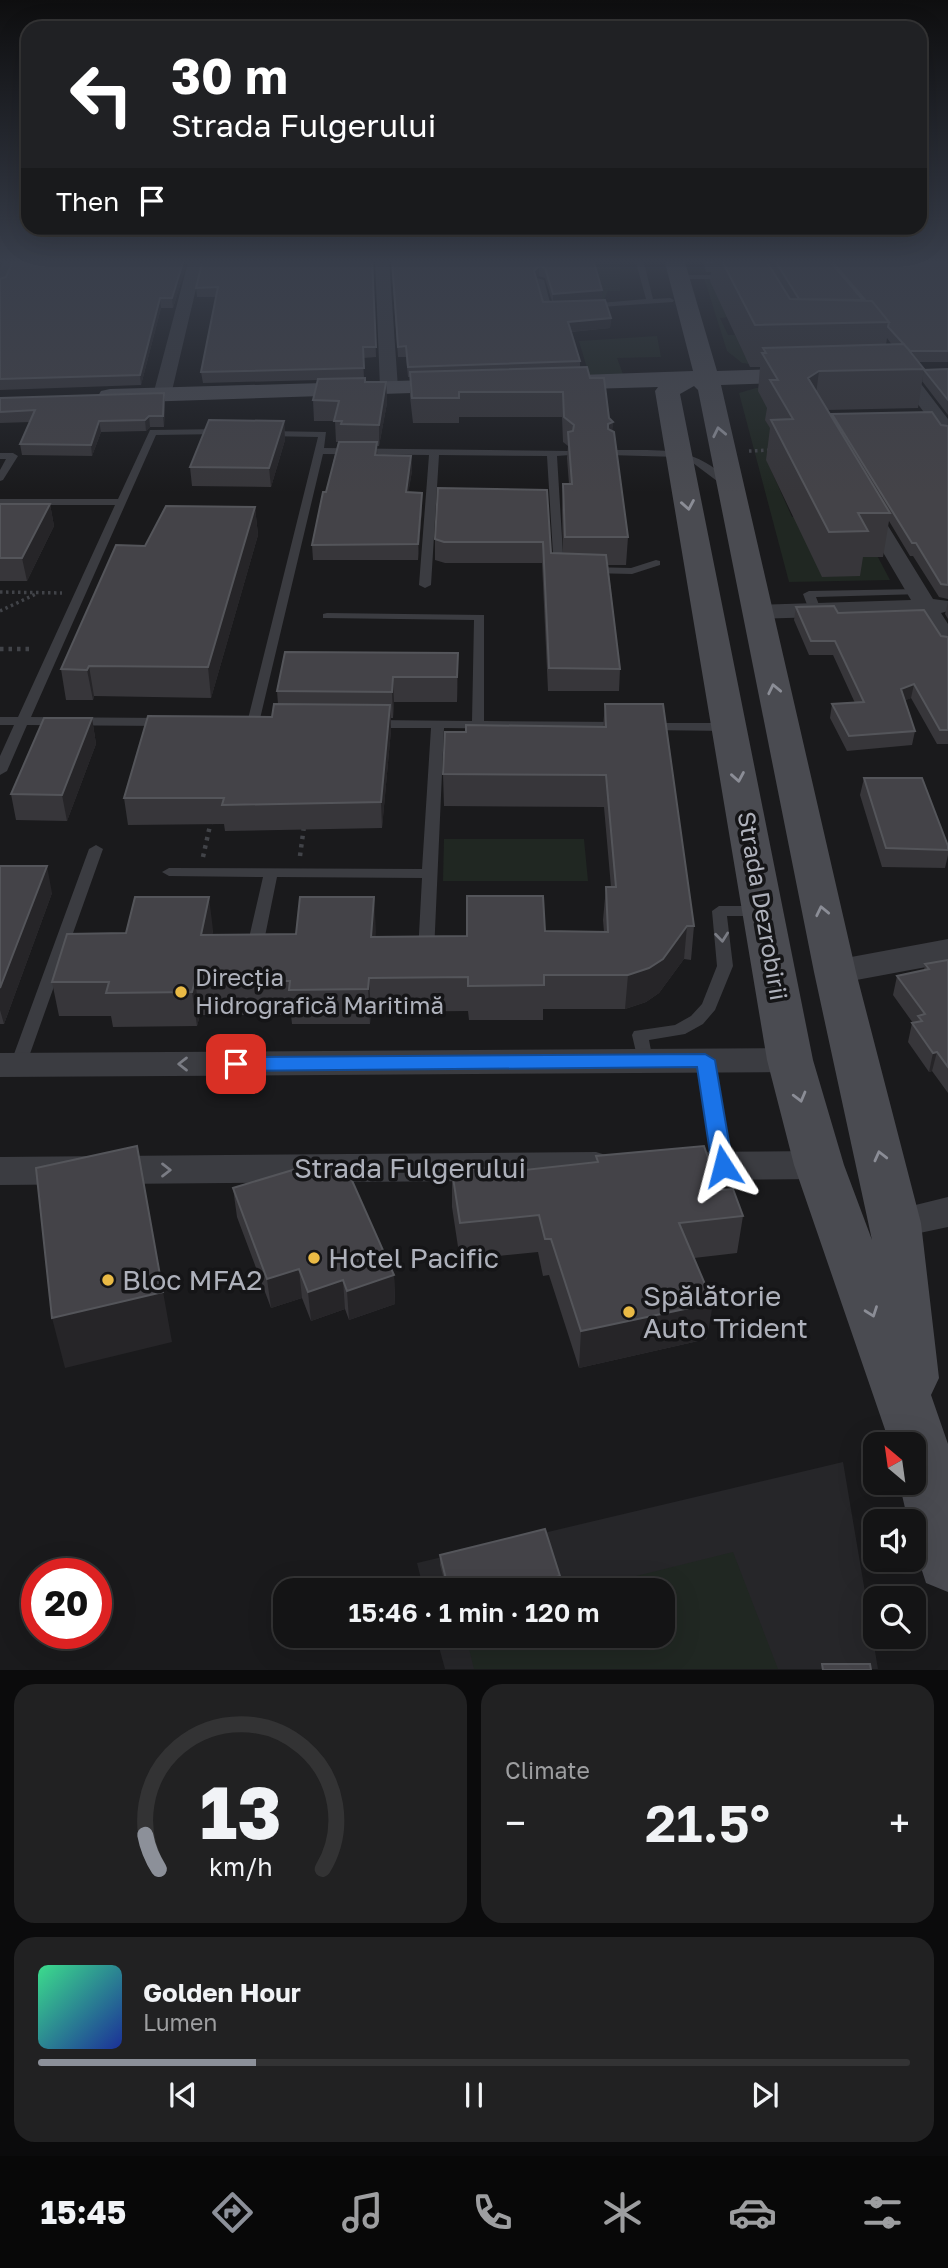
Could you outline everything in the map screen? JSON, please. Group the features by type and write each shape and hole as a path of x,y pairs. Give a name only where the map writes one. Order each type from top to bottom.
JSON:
{"main road":[{"path":"677,337 697,379"},
{"path":"689,337 697,379"},
{"path":"878,373 937,372"},
{"path":"528,384 841,374"},
{"name":"Strada Dezrobirii","path":"697,379 730,486 835,972 896,1223 916,1432 819,1165 790,1060 667,391 697,379"},
{"path":"81,397 486,385"},
{"name":"Strada Dezrobirii","path":"926,1473 948,1562"}],"street":[{"path":"162,395 177,337"},
{"path":"386,337 389,388"},
{"path":"883,346 948,431"},
{"path":"908,415 935,415"},
{"path":"853,485 931,601 948,643"},
{"path":"757,612 931,601"},
{"path":"835,972 948,950"},
{"path":"9,1065 790,1060"},
{"name":"Strada Fulgerului","path":"0,1171 819,1165"},
{"path":"896,1223 948,1212"}],"lane":[{"path":"0,771 153,432 236,431"},
{"path":"253,723 323,434 257,434"},
{"path":"319,451 567,453"},
{"path":"425,585 434,452"},
{"path":"552,453 556,570 569,570"},
{"path":"612,453 678,454 692,458 730,486"},
{"path":"0,456 13,456 0,478"},
{"path":"0,502 121,502"},
{"path":"581,570 632,570 656,563"},
{"path":"327,616 480,617 478,725"},
{"path":"0,721 185,722"},
{"path":"359,724 729,727"},
{"path":"426,953 438,725"},
{"path":"9,1065 96,849"},
{"path":"169,872 429,874"},
{"path":"253,956 271,873"},
{"path":"645,1061 640,1035 679,1030 697,1020 709,1006 725,966 719,912 762,911"},
{"path":"705,1060 723,1166"}],"path":[{"path":"745,451 782,450"},
{"path":"0,592 80,593"},
{"path":"0,611 36,597 38,593"},
{"path":"0,649 55,650"},
{"path":"200,872 214,811"},
{"path":"298,873 304,822"}],"shaded area":[{"path":"657,337 661,357 617,358 623,374 589,375 579,341"},
{"path":"723,337 736,337 745,356 758,365 742,363 727,351"},
{"path":"899,383 773,419 778,443 767,461 792,517 846,516 851,557 871,544 890,580 789,582 739,393 756,388"},
{"path":"444,839 584,839 588,881 443,881"},
{"path":"843,1462 864,1586 863,1649 875,1649 878,1669 445,1669 439,1648 675,1648 675,1578 421,1578 417,1563"},
{"path":"733,1552 778,1669 474,1669 469,1648 675,1648 675,1578 628,1578"}],"building":[{"path":"0,337 150,337 140,375 0,379"},
{"path":"208,337 376,337 376,347 363,347 364,368 201,372"},
{"path":"397,337 573,337 580,361 408,367 406,346 398,347"},
{"path":"897,337 948,337 948,351 910,351"},
{"path":"904,344 924,369 819,371 808,378 890,513 858,513 868,531 829,532 771,420 793,419 770,380 778,380 762,353 766,353 763,348"},
{"path":"587,367 590,378 604,378 609,418 613,422 608,424 608,429 614,432 628,537 565,537 563,484 572,484 568,432 573,431 574,425 564,417 563,392 459,392 459,398 412,398 410,372"},
{"path":"948,369 948,400 924,370"},
{"path":"365,378 365,382 386,382 379,425 341,424 342,421 334,421 339,401 313,400 318,379"},
{"path":"164,393 163,416 149,416 145,420 99,421 91,445 20,444 35,410 0,412 0,398"},
{"path":"932,412 941,425 948,426 948,585 941,584 916,543 912,543 832,414"},
{"path":"209,420 284,421 269,468 190,467"},
{"path":"339,442 377,442 375,455 411,456 406,492 422,493 418,544 312,545 323,492 326,492"},
{"path":"438,488 547,490 551,553 606,555 620,669 549,668 543,542 444,542 435,539"},
{"path":"0,504 50,504 22,558 0,558"},
{"path":"166,506 255,507 208,667 89,666 87,670 61,669 116,545 145,546"},
{"path":"834,606 838,613 924,610 941,636 948,637 948,730 940,730 914,684 901,689 915,731 849,736 832,704 864,702 835,641 811,641 796,607"},
{"path":"285,652 458,653 457,677 393,677 392,692 277,691"},
{"path":"274,704 390,705 381,802 222,805 224,798 124,798 148,716 272,717"},
{"path":"605,704 663,704 694,926 687,926 663,959 649,968 628,975 544,975 544,985 468,986 468,977 369,978 368,989 289,990 290,981 195,981 192,992 106,993 109,982 52,982 67,934 126,933 135,897 209,897 201,935 296,934 300,897 374,897 371,937 467,936 467,896 543,896 545,931 608,932 606,887 616,887 606,775 443,774 445,732 466,732 466,725 606,727"},
{"path":"44,718 92,718 62,795 11,794"},
{"path":"864,778 922,778 948,850 886,848"},
{"path":"0,866 47,866 0,988"},
{"path":"948,960 948,1067 937,1052 933,1053 912,1023 922,1021 918,1016 925,1014 897,976 929,969 925,964"},
{"name":"Bloc MFA2","path":"137,1146 163,1292 52,1318 36,1168"},
{"path":"704,1146 719,1190 733,1189 743,1216 679,1223 713,1303 581,1331 551,1239 545,1239 539,1215 460,1223 452,1171 515,1165 516,1171 598,1162 596,1156"},
{"name":"Hotel Pacific","path":"346,1167 394,1275 347,1291 343,1280 308,1292 299,1269 267,1279 233,1188 296,1169 301,1180"},
{"path":"545,1529 560,1576 446,1578 440,1555"},
{"path":"822,1664 870,1664 871,1670 823,1670"}],"place":[{"name":"Direcția Hidrografică Maritimă","path":"181,992"},
{"name":"Hotel Pacific","path":"314,1258"},
{"name":"Bloc MFA2","path":"108,1280"},
{"name":"Spălătorie Auto Trident","path":"629,1312"}],"route":[{"path":"236,1064 705,1060 723,1166"}]}
